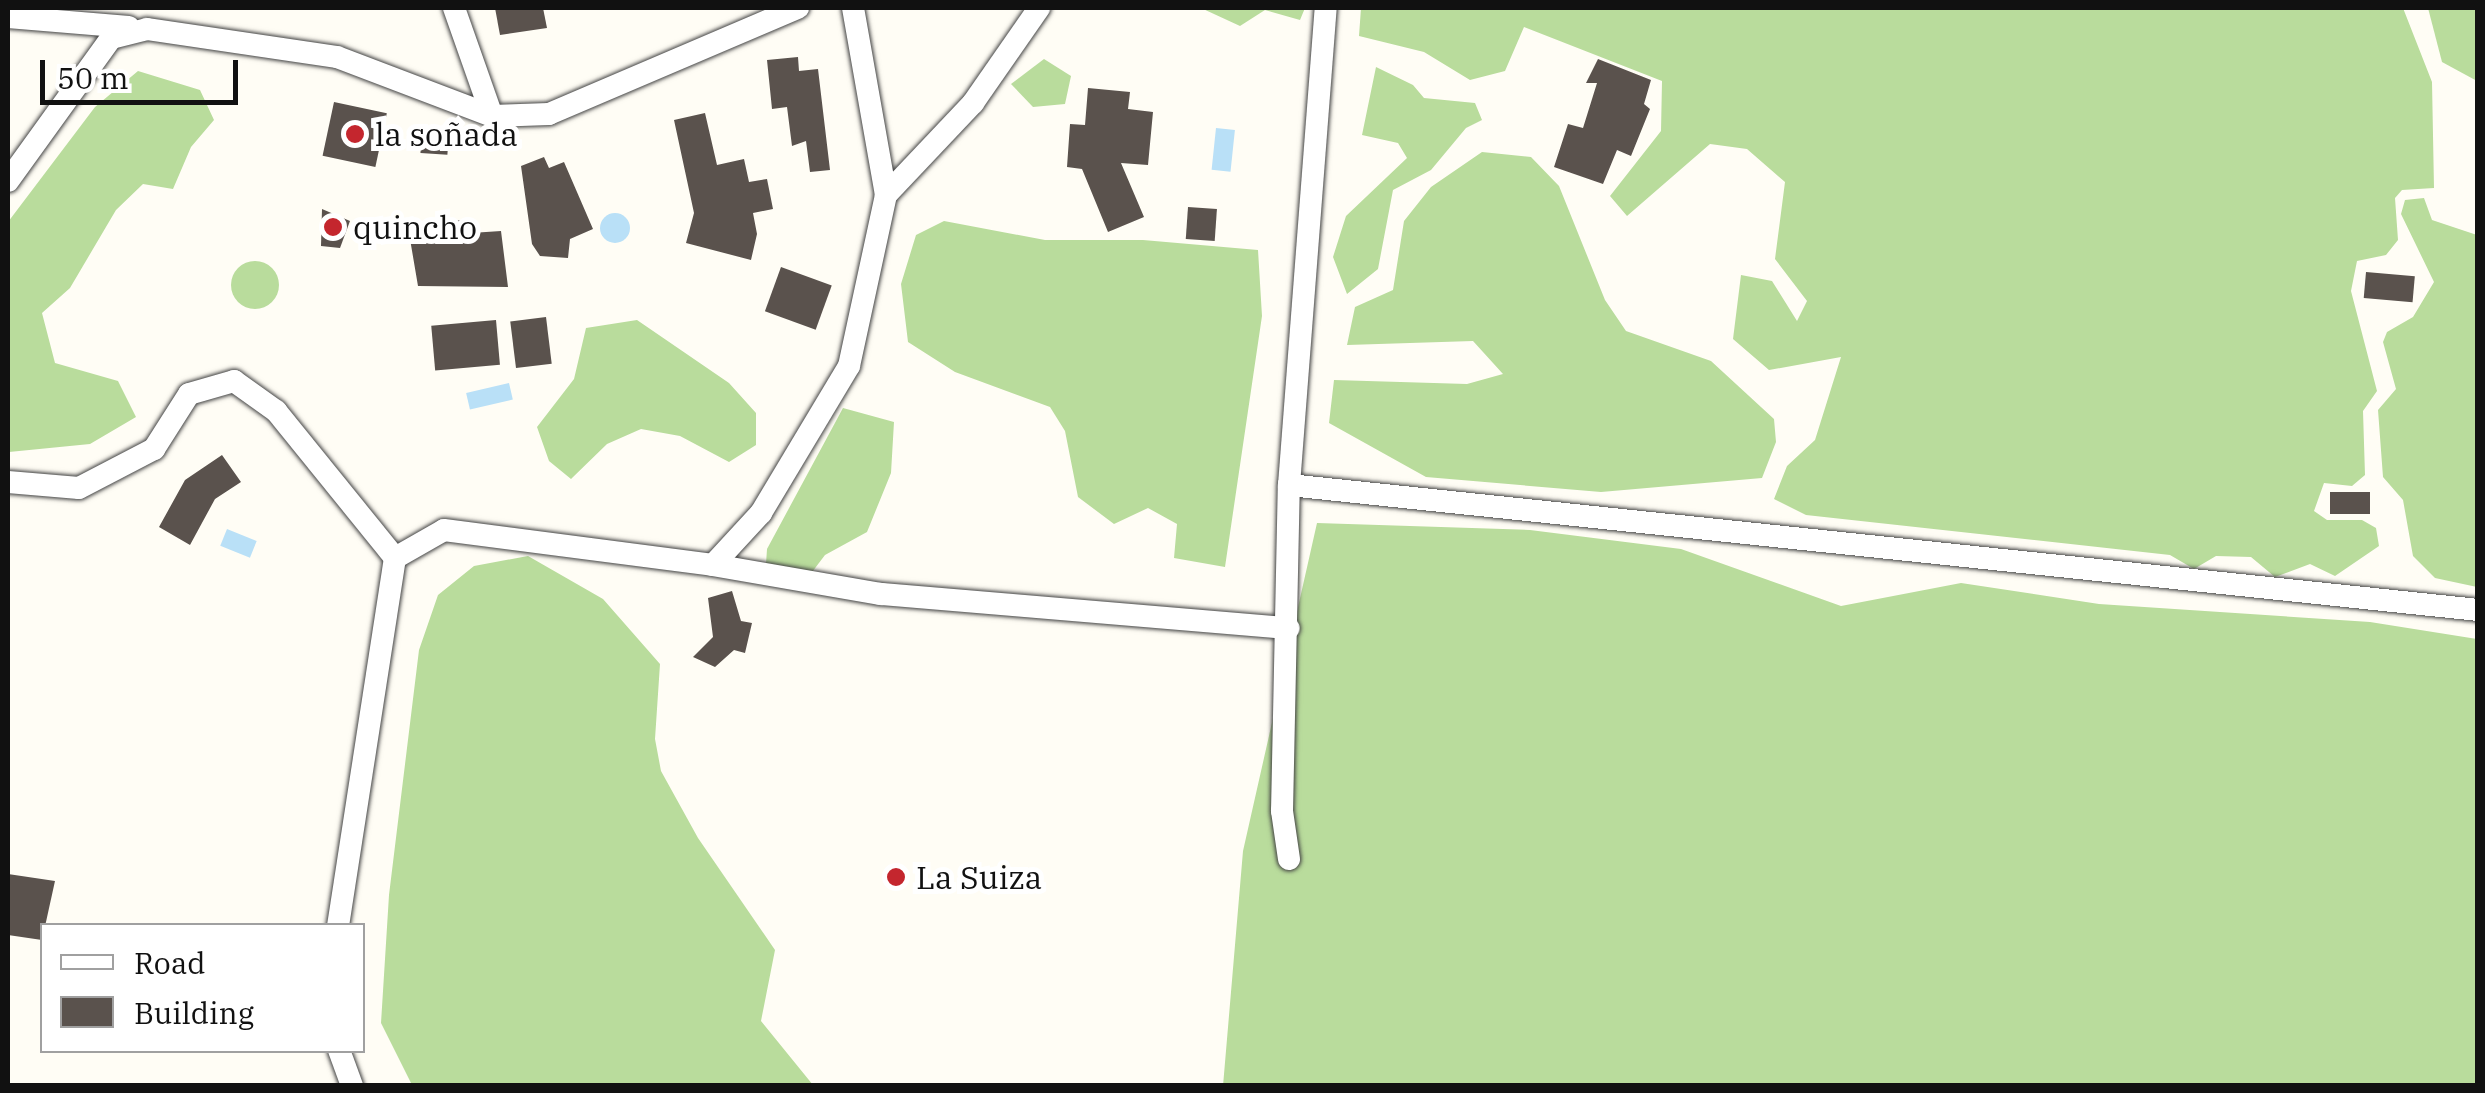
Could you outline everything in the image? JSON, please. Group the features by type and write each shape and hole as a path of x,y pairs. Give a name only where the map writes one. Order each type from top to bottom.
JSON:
{"street":[{"path":"454,8 492,116"},
{"path":"8,17 147,29 337,57 492,116 549,114 798,8"},
{"path":"713,565 761,513 850,366 886,195 853,8"},
{"path":"886,195 972,104 1039,8"},
{"path":"1289,860 1282,811 1289,485 1326,8"},
{"path":"8,181 112,38 147,29"},
{"path":"8,482 79,488 154,448 188,394 234,381 276,411 396,558 338,923"},
{"path":"1289,485 2478,610"},
{"path":"396,558 444,530 713,565 881,594 1288,628"},
{"path":"340,1053 352,1086"}],"green space":[{"path":"1201,8 1305,8 1300,20 1265,10 1240,26"},
{"path":"1361,8 2403,8 2432,82 2434,188 2402,190 2395,198 2398,240 2386,255 2357,261 2351,291 2377,391 2363,411 2365,475 2352,486 2324,483 2314,511 2327,520 2362,520 2376,528 2379,546 2335,576 2310,564 2275,577 2251,557 2216,556 2194,569 2170,555 1806,515 1774,499 1787,466 1815,440 1841,357 1769,370 1733,339 1741,275 1772,281 1797,321 1807,301 1775,259 1785,182 1747,149 1710,144 1627,216 1610,196 1661,131 1662,81 1524,27 1505,71 1470,80 1424,52 1359,36"},
{"path":"2428,8 2477,8 2477,81 2442,62"},
{"path":"1044,59 1071,76 1065,104 1033,107 1011,84"},
{"path":"1376,67 1413,85 1424,98 1475,103 1482,120 1466,128 1431,170 1393,190 1378,269 1347,294 1333,257 1346,216 1407,158 1398,143 1362,135"},
{"path":"138,71 200,90 214,120 191,147 173,189 143,184 116,210 70,288 42,313 55,363 118,381 136,417 90,444 9,452 8,222 95,107"},
{"path":"1482,152 1531,157 1559,186 1605,300 1626,331 1711,361 1774,419 1776,442 1762,478 1601,492 1426,477 1329,423 1334,380 1467,384 1503,374 1473,341 1347,345 1355,307 1393,290 1404,221 1431,187"},
{"path":"2424,198 2432,220 2477,235 2477,587 2435,578 2413,556 2403,500 2383,477 2378,410 2396,389 2383,342 2387,332 2413,317 2434,282 2401,214 2405,200"},
{"path":"944,221 1045,240 1143,240 1258,250 1262,316 1225,567 1174,558 1177,524 1148,508 1114,524 1078,497 1065,431 1050,407 955,372 908,342 901,284 916,235"},
{"path":"255,261 272,268 279,285 272,302 255,309 238,302 231,285 238,268"},
{"path":"637,320 729,383 756,413 756,445 729,462 680,436 641,429 607,444 571,479 549,461 537,427 574,379 586,328"},
{"path":"843,408 894,422 891,473 867,532 825,555 803,584 766,564 767,549"},
{"path":"1317,523 1530,530 1681,549 1841,606 1961,583 2099,604 2370,622 2477,639 2477,1085 1223,1086 1243,851"},
{"path":"528,556 603,599 660,664 655,739 661,771 698,838 775,950 761,1021 813,1085 412,1085 381,1023 389,895 419,650 438,595 474,566"}],"water":[{"path":"1216,128 1235,130 1231,172 1212,170"},
{"path":"615,213 625,218 630,228 625,238 615,243 605,238 600,228 605,218"},
{"path":"509,383 513,400 470,409 466,393"},
{"path":"227,529 257,541 250,558 220,546"}],"building":[{"path":"495,8 543,8 547,28 500,35"},
{"path":"798,57 799,71 818,69 830,170 810,172 806,141 792,146 787,107 772,109 767,60"},
{"path":"1598,59 1651,80 1644,104 1650,109 1631,156 1617,150 1603,184 1554,167 1568,124 1583,128 1597,83 1586,83"},
{"path":"1088,88 1130,92 1128,109 1153,112 1148,165 1121,163 1144,217 1108,232 1082,169 1067,167 1070,124 1085,125"},
{"name":"la soñada","path":"334,102 387,113 375,167 323,156"},
{"path":"705,113 717,165 744,159 749,182 767,179 773,209 753,213 757,234 751,260 686,243 694,213 674,120"},
{"path":"422,131 449,133 447,155 420,153"},
{"path":"544,157 549,168 564,162 593,229 570,239 568,258 540,256 532,244 521,166"},
{"path":"1188,207 1217,209 1215,241 1186,239"},
{"name":"quincho","path":"322,209 350,221 340,248 321,246"},
{"path":"471,219 471,233 501,231 508,287 418,286 410,239 445,237 443,222"},
{"path":"781,267 832,285 816,330 765,311"},
{"path":"2366,272 2415,276 2413,302 2364,298"},
{"path":"546,317 552,364 516,368 510,321"},
{"path":"496,320 500,365 435,370 431,326"},
{"path":"222,455 241,482 215,499 190,545 159,527 185,480"},
{"path":"2330,492 2370,492 2370,514 2330,514"},
{"path":"732,591 741,621 752,623 745,653 734,650 715,667 693,657 713,637 708,598"},
{"path":"8,874 55,881 46,923 40,923 40,940 8,935"}],"place":[{"name":"la soñada","path":"355,134"},
{"name":"quincho","path":"333,227"},
{"name":"La Suiza","path":"896,877"}]}
